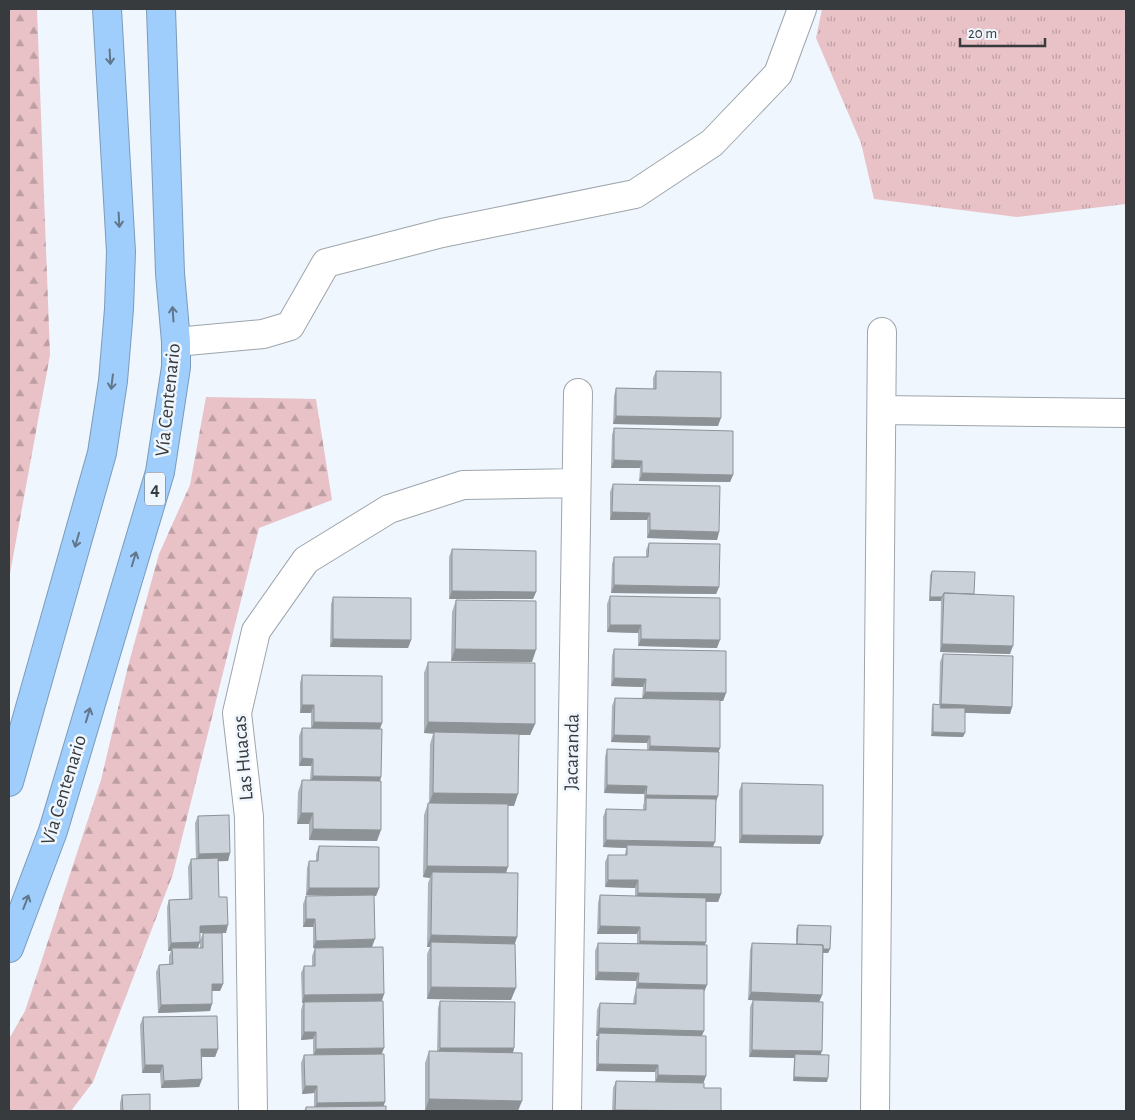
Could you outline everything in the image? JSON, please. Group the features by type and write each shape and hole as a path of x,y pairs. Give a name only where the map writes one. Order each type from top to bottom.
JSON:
{"highway":[{"path":"9,782 102,453 113,381 119,309 121,252 107,9"},
{"name":"Vía Centenario","path":"9,948 53,830 160,472 176,367 176,342 170,273 161,9"}],"street":[{"path":"176,342 263,334 290,326 326,263 442,233 635,194 712,143 778,74 802,9"},
{"path":"875,1111 882,332"},
{"name":"Jacaranda","path":"567,1111 578,393"},
{"path":"882,410 1126,412"},
{"name":"Las Huacas","path":"253,1111 249,818 237,713 256,631 306,560 390,509 463,485 576,483"}],"green space":[{"path":"9,9 37,9 50,355 9,579"},
{"path":"822,9 1126,9 1126,204 1017,217 874,199 861,143 816,38"},
{"path":"206,397 316,399 332,500 259,528 173,874 93,1082 71,1111 9,1111 9,1039 25,1011 101,780 128,666 159,554 190,485"}],"building":[{"path":"656,371 721,372 721,418 616,416 616,388 656,389"},
{"path":"614,428 733,431 733,475 642,473 642,461 614,460"},
{"path":"613,484 720,486 719,532 650,530 650,513 612,512"},
{"path":"649,543 720,544 719,587 614,585 614,557 648,557"},
{"path":"452,549 536,551 536,592 452,591"},
{"path":"932,571 975,572 974,594 944,593 942,597 930,597"},
{"path":"944,593 1014,596 1013,646 942,644"},
{"path":"610,596 720,598 720,640 641,639 641,625 610,625"},
{"path":"333,597 411,598 411,640 333,639"},
{"path":"456,600 536,601 536,650 455,649"},
{"path":"614,649 726,651 726,693 645,692 646,679 614,678"},
{"path":"943,654 1013,656 1012,707 941,704"},
{"path":"428,662 535,663 535,724 428,722"},
{"path":"302,675 382,676 382,723 314,722 314,705 302,705"},
{"path":"615,698 720,700 720,748 650,746 650,736 614,735"},
{"path":"933,704 941,705 940,708 965,708 965,733 933,732"},
{"path":"302,728 382,729 381,777 313,776 313,759 302,758"},
{"path":"434,732 519,734 518,794 433,793"},
{"path":"607,749 719,752 718,796 646,795 647,786 607,785"},
{"path":"302,780 381,781 381,830 313,829 313,813 301,813"},
{"path":"742,783 823,785 823,836 742,835"},
{"path":"646,798 716,799 715,842 606,840 606,809 646,810"},
{"path":"428,803 508,804 508,867 427,866"},
{"path":"229,815 230,853 199,854 198,816"},
{"path":"627,845 721,847 721,894 638,893 638,880 608,880 608,855 627,855"},
{"path":"319,846 379,847 379,888 309,888 309,861 318,861"},
{"path":"218,858 219,897 227,897 228,925 200,926 200,942 171,943 169,900 192,899 191,859"},
{"path":"432,872 518,873 517,937 431,935"},
{"path":"374,895 375,939 316,941 315,919 306,919 306,896"},
{"path":"600,895 706,898 706,942 640,941 640,927 600,926"},
{"path":"798,925 831,926 830,949 823,949 823,945 797,944"},
{"path":"203,933 222,933 223,984 212,984 212,1004 161,1005 159,965 173,964 172,948 203,948"},
{"path":"431,942 515,944 516,988 431,987"},
{"path":"598,943 707,945 707,985 638,983 639,973 598,972"},
{"path":"752,943 823,945 822,995 751,992"},
{"path":"383,947 384,994 304,995 304,966 315,966 315,948"},
{"path":"636,988 704,989 704,1031 599,1028 600,1003 636,1004"},
{"path":"753,1000 823,1002 822,1051 752,1050"},
{"path":"383,1001 384,1048 316,1049 316,1032 304,1032 304,1002"},
{"path":"440,1001 515,1002 514,1048 440,1048"},
{"path":"217,1016 218,1049 201,1049 202,1079 164,1081 163,1065 145,1065 143,1017"},
{"path":"599,1033 706,1036 706,1076 658,1075 658,1065 598,1064"},
{"path":"429,1051 522,1053 522,1101 429,1099"},
{"path":"384,1054 385,1102 317,1103 317,1086 305,1086 304,1055"},
{"path":"795,1054 829,1055 828,1078 794,1077"},
{"path":"616,1081 704,1083 704,1088 721,1088 721,1111 615,1110"},
{"path":"150,1094 150,1111 123,1111 122,1095"},
{"path":"386,1106 386,1111 306,1111 306,1107"}]}
